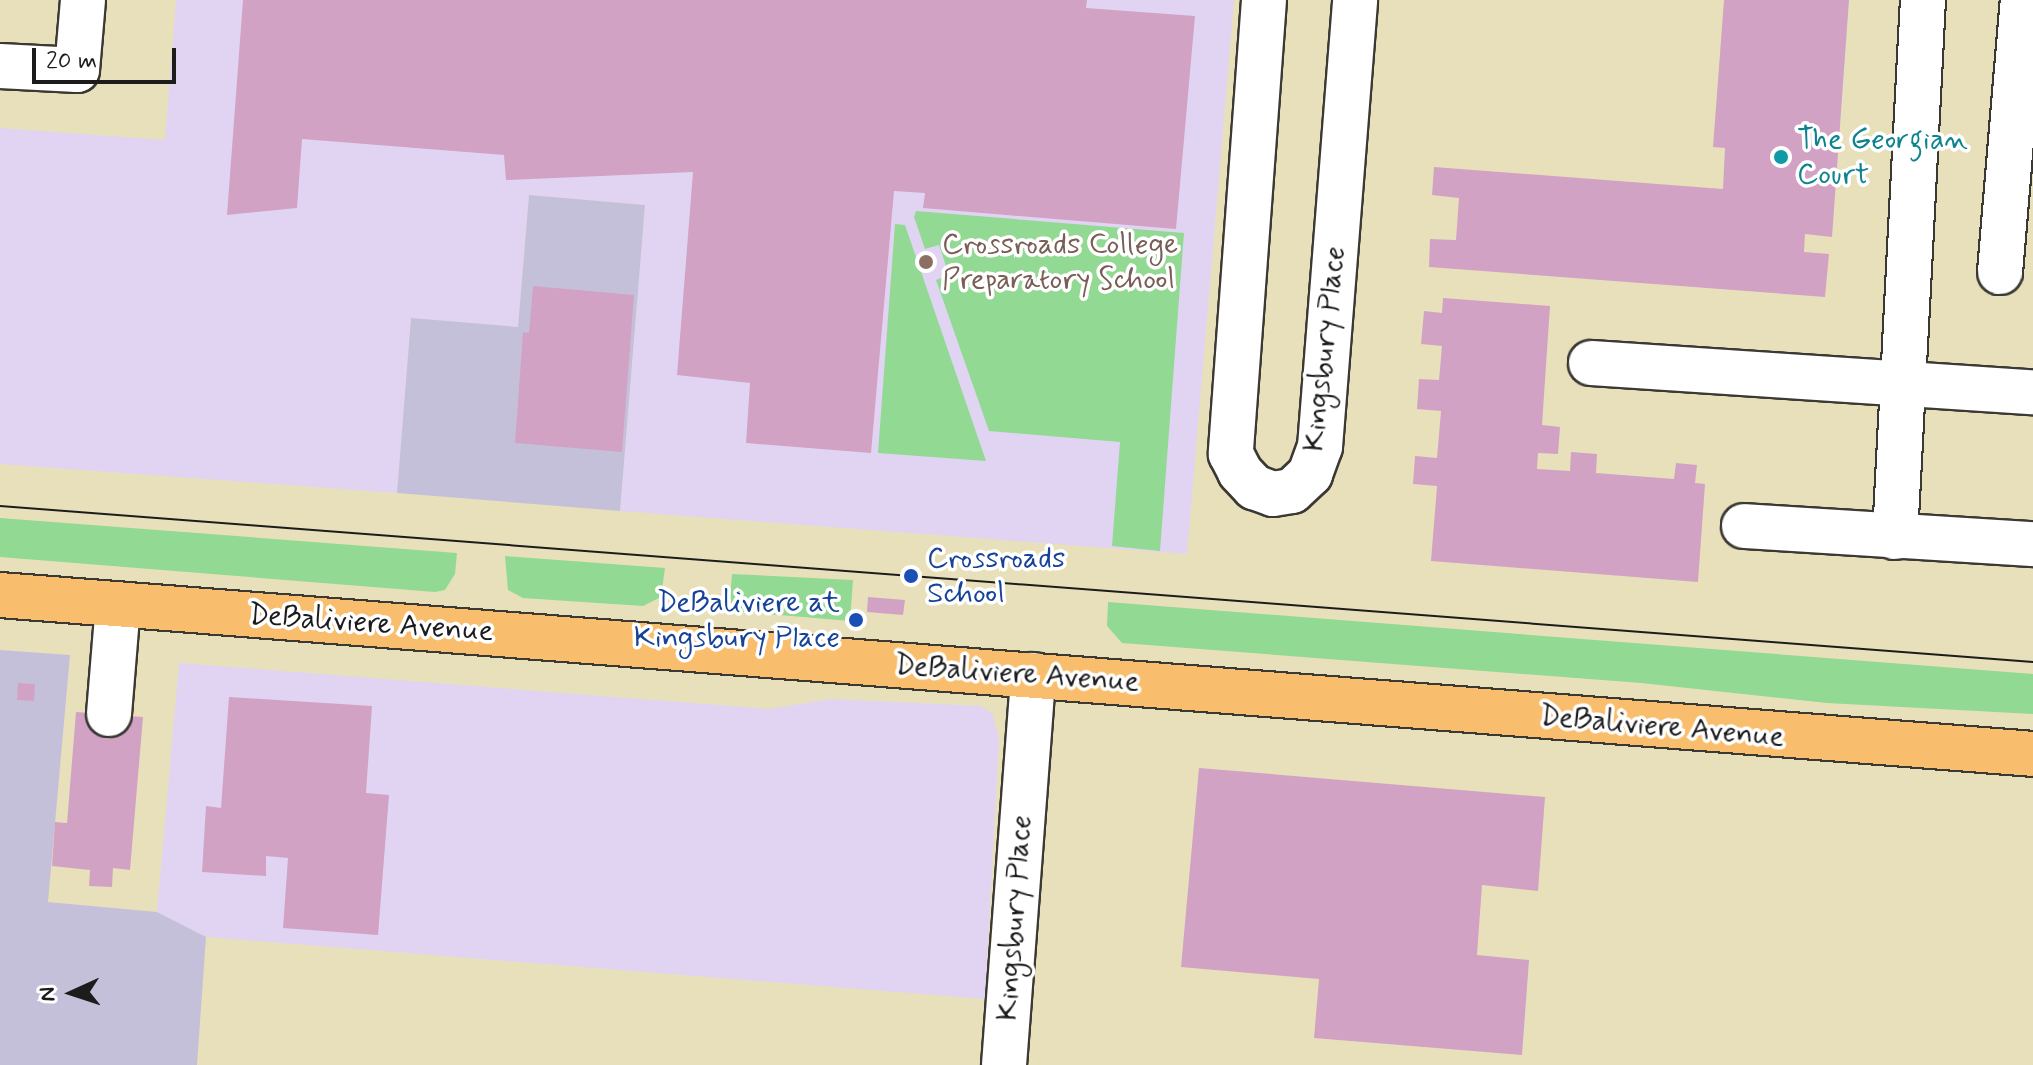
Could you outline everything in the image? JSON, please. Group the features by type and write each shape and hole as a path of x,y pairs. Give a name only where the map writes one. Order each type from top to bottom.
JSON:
{"main road":[{"name":"DeBaliviere Avenue","path":"0,595 2033,754"}],"street":[{"path":"0,66 77,70 83,0"},
{"name":"Kingsbury Place","path":"1264,0 1231,454 1240,472 1254,487 1273,494 1292,491 1310,474 1320,447 1355,0"},
{"path":"1895,537 1923,0"},
{"path":"2000,272 2023,0"},
{"path":"1591,363 2033,392"},
{"path":"1744,526 2033,544"},
{"path":"109,714 118,604"},
{"name":"Kingsbury Place","path":"1004,1065 1033,675"}],"shaded area":[{"name":"Crossroads College Preparatory School","path":"176,0 1234,0 1187,554 620,511 645,205 529,195 518,327 411,319 397,493 0,464 0,128 165,140"},
{"path":"529,195 645,205 620,511 397,493 411,318 518,327"},
{"path":"0,650 70,655 48,902 157,912 206,937 197,1065 0,1065"},
{"path":"179,663 769,709 831,699 980,706 992,713 999,737 985,999 206,937 157,912"}],"green space":[{"path":"916,211 1184,233 1160,551 1112,546 1120,442 989,431 936,280 949,275 939,245 925,249 914,217"},
{"path":"895,224 905,225 986,461 878,453"},
{"path":"0,518 457,553 455,574 445,590 435,592 0,557"},
{"path":"505,556 665,568 661,597 643,606 523,598 508,590"},
{"path":"732,574 853,580 850,621 734,611 730,598"},
{"path":"1108,602 2033,674 2033,714 1827,703 1641,683 1122,643 1107,626"}],"building":[{"path":"243,0 1087,0 1086,8 1195,16 1176,229 923,208 925,193 894,191 871,453 746,443 750,383 677,375 693,172 506,180 504,155 302,139 297,208 227,215"},
{"name":"The Georgian Court","path":"1724,0 1849,0 1832,237 1805,234 1804,252 1829,254 1825,297 1429,267 1430,239 1456,240 1459,198 1432,195 1434,167 1723,189 1725,148 1713,147"},
{"path":"533,286 634,295 622,452 515,443 523,332 529,333"},
{"path":"1443,298 1550,306 1542,425 1560,427 1558,454 1538,453 1537,469 1570,471 1571,452 1597,454 1596,473 1674,479 1676,463 1697,465 1695,483 1705,484 1698,582 1431,561 1437,486 1413,484 1415,456 1437,458 1441,411 1417,409 1419,379 1439,380 1442,346 1421,344 1424,311 1442,313"},
{"path":"868,597 905,600 903,615 867,612"},
{"path":"18,683 35,684 34,701 17,700"},
{"path":"229,697 372,706 366,793 389,795 378,935 283,928 288,858 266,856 266,876 202,872 206,806 221,808"},
{"path":"76,712 143,717 130,870 113,868 112,887 89,886 90,870 52,866 55,822 67,823"},
{"path":"1199,768 1545,797 1538,891 1482,885 1477,955 1529,960 1522,1055 1314,1038 1319,979 1181,967"}],"tram line":[{"path":"0,506 2033,662"}],"place":[{"name":"The Georgian Court","path":"1781,157"},
{"name":"Crossroads College Preparatory School","path":"926,262"},
{"name":"Crossroads School","path":"911,576"},
{"name":"DeBaliviere at Kingsbury Place","path":"856,620"}]}
